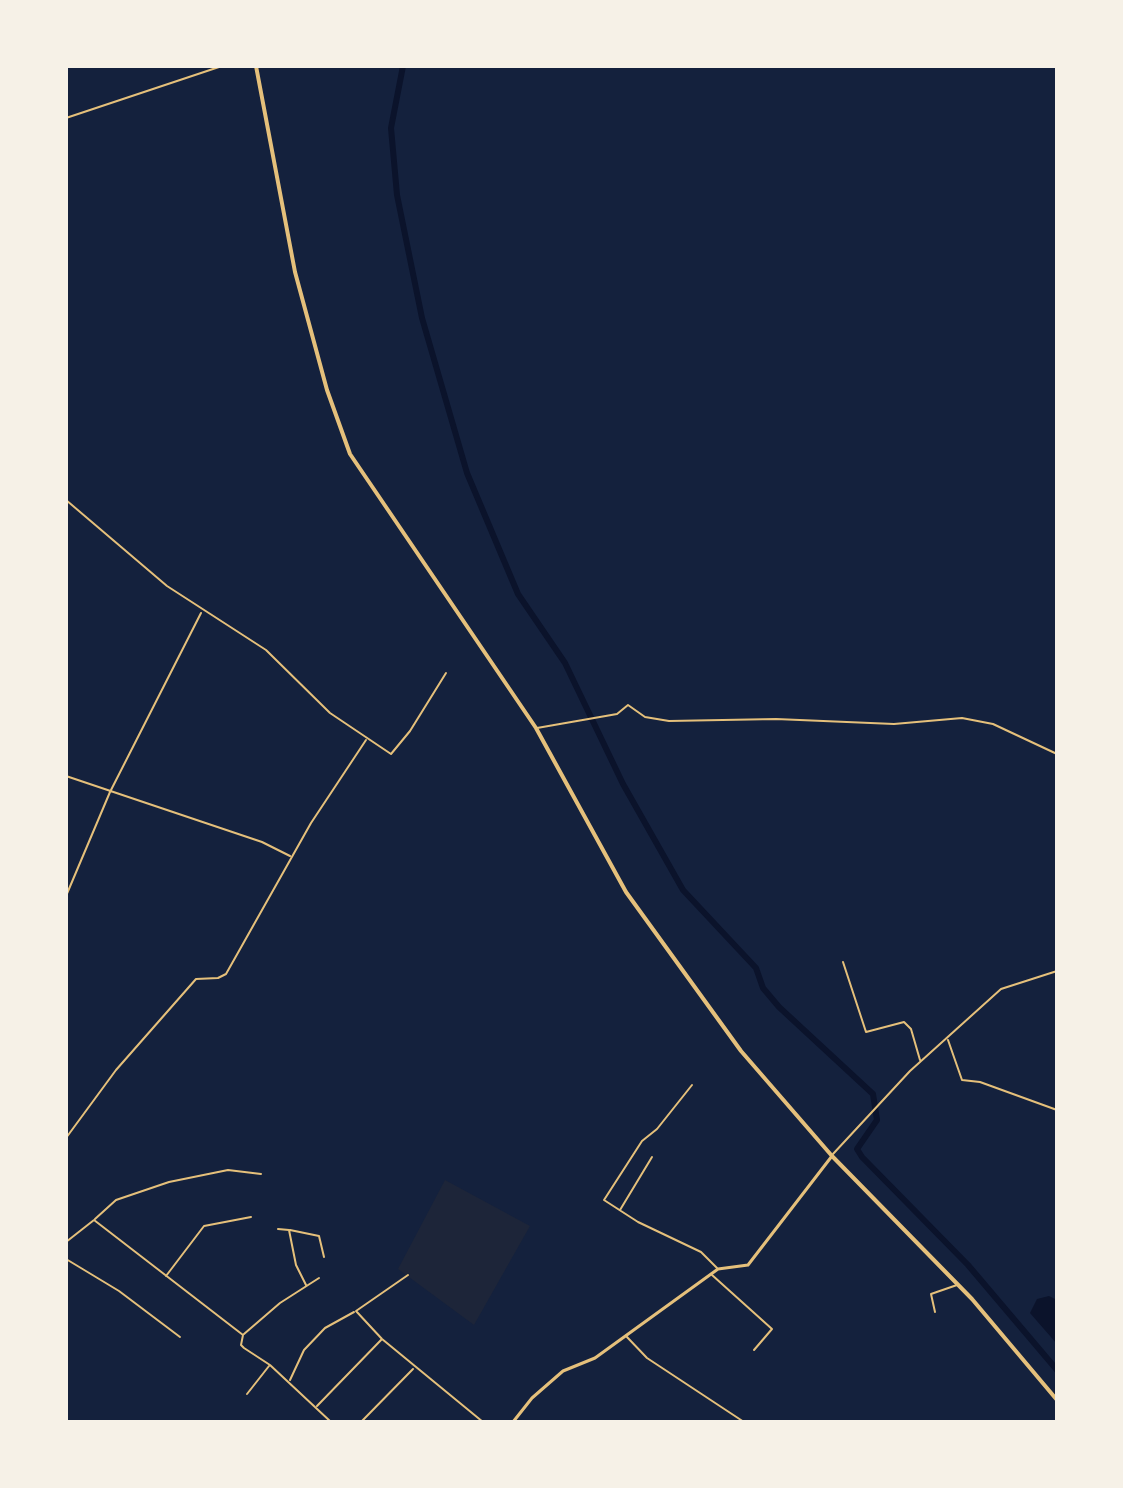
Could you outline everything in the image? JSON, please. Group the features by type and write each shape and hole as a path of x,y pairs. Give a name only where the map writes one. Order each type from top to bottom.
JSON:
{"main road":[{"path":"256,66 288,244 343,440 536,728 636,907 773,1092 958,1284 1057,1400"}],"street":[{"path":"66,118 222,66"},
{"path":"66,500 202,612 227,623 266,650 330,713 394,754 446,673"},
{"path":"66,896 110,792 202,612"},
{"path":"536,728 617,714 628,705 645,717 669,721 776,719 894,724 962,718 993,724 1057,754"},
{"path":"66,1138 116,1070 196,979 226,974 291,857 367,739"},
{"path":"66,776 262,842 291,857"},
{"path":"843,962 866,1032 904,1022 911,1029 921,1061"},
{"path":"513,1422 532,1398 563,1371 595,1358 718,1269 748,1265 832,1156 910,1071 1001,989 1057,971"},
{"path":"948,1038 962,1080 980,1082 1057,1110"},
{"path":"692,1085 657,1129 642,1141 605,1198 605,1203 697,1249 718,1269"},
{"path":"620,1211 652,1157"},
{"path":"66,1242 116,1200 169,1182 228,1170 261,1174"},
{"path":"165,1277 204,1226 251,1217"},
{"path":"94,1220 243,1335"},
{"path":"278,1229 319,1236 324,1257"},
{"path":"289,1230 296,1265 307,1286"},
{"path":"66,1259 119,1291 180,1337"},
{"path":"290,1381 304,1350 325,1328 408,1275"},
{"path":"711,1275 772,1329 754,1350"},
{"path":"319,1278 280,1303 243,1335 241,1345 290,1381 331,1422"},
{"path":"935,1312 931,1294 958,1284"},
{"path":"356,1311 382,1339 483,1422"},
{"path":"626,1336 647,1358 744,1422"},
{"path":"316,1407 382,1339"},
{"path":"247,1394 270,1365"},
{"path":"361,1422 415,1367"}],"shaded area":[{"path":"445,1180 530,1226 474,1325 398,1269"},
{"path":"1049,1296 1057,1300 1057,1344 1030,1313 1037,1299"}],"waterway":[{"path":"403,66 391,128 397,195 422,318 467,473 518,594 565,663 623,784 683,890 756,968 763,988 779,1007 873,1094 877,1120 857,1149 862,1157 968,1265 1057,1370"}]}
